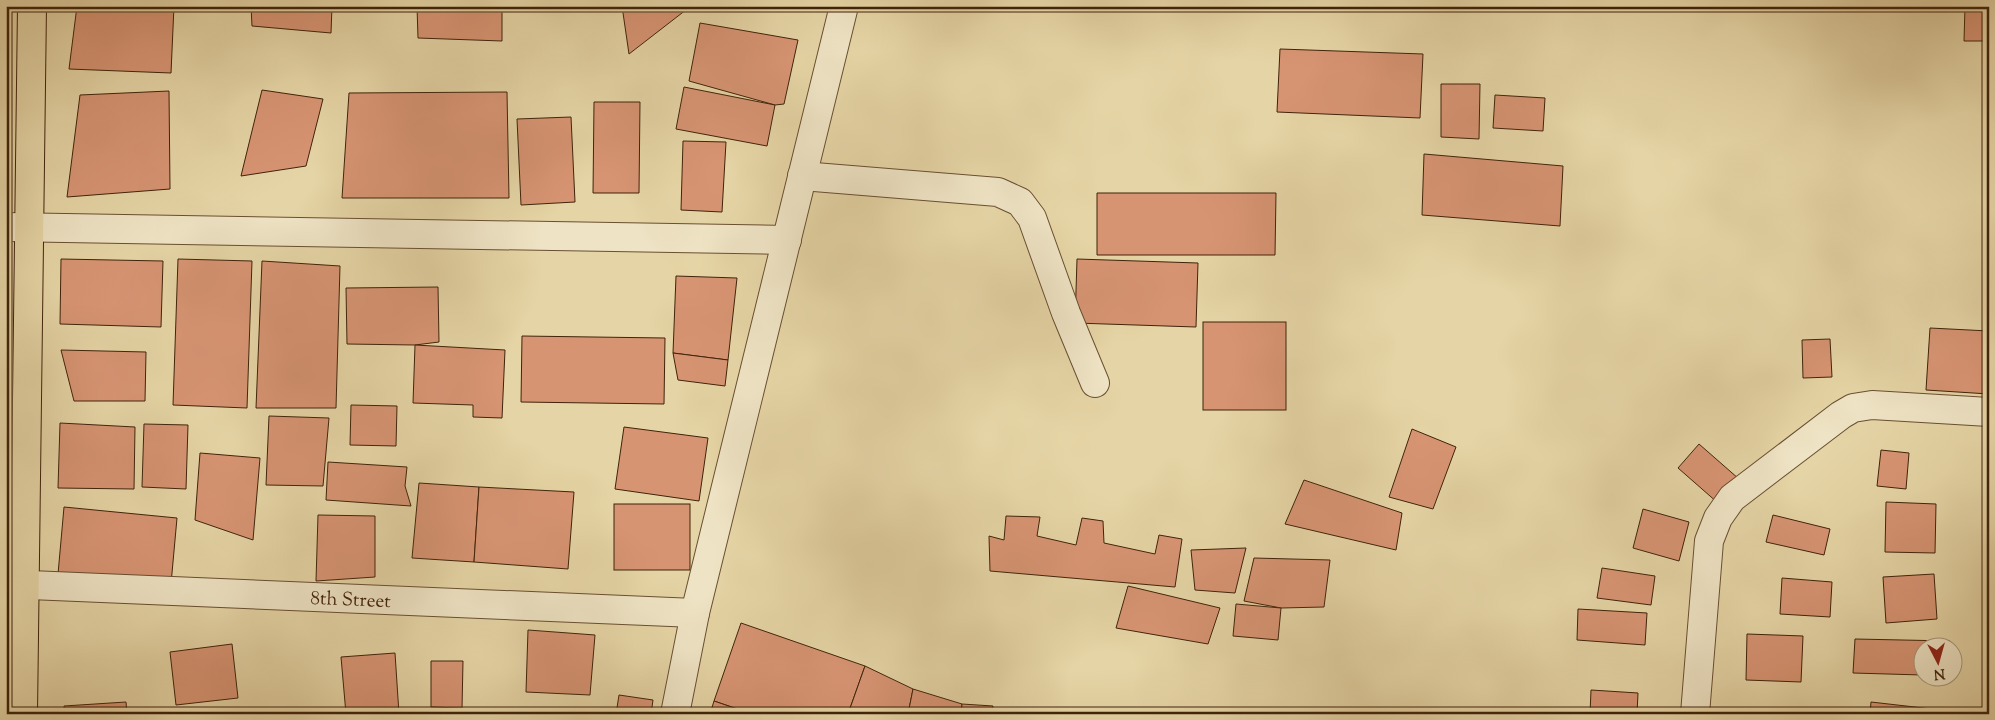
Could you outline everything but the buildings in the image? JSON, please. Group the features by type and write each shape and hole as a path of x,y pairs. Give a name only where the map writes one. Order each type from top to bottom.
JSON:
{"main road":[{"path":"23,714 16,584 18,227 32,6"}],"street":[{"path":"674,714 695,613 844,6"},
{"path":"802,176 998,192 1020,202 1032,218 1066,313 1095,383"},
{"path":"18,227 787,240"},
{"path":"1695,714 1709,541 1718,518 1732,498 1841,415 1853,408 1872,405 1989,412"},
{"name":"8th Street","path":"16,584 695,613"}]}
